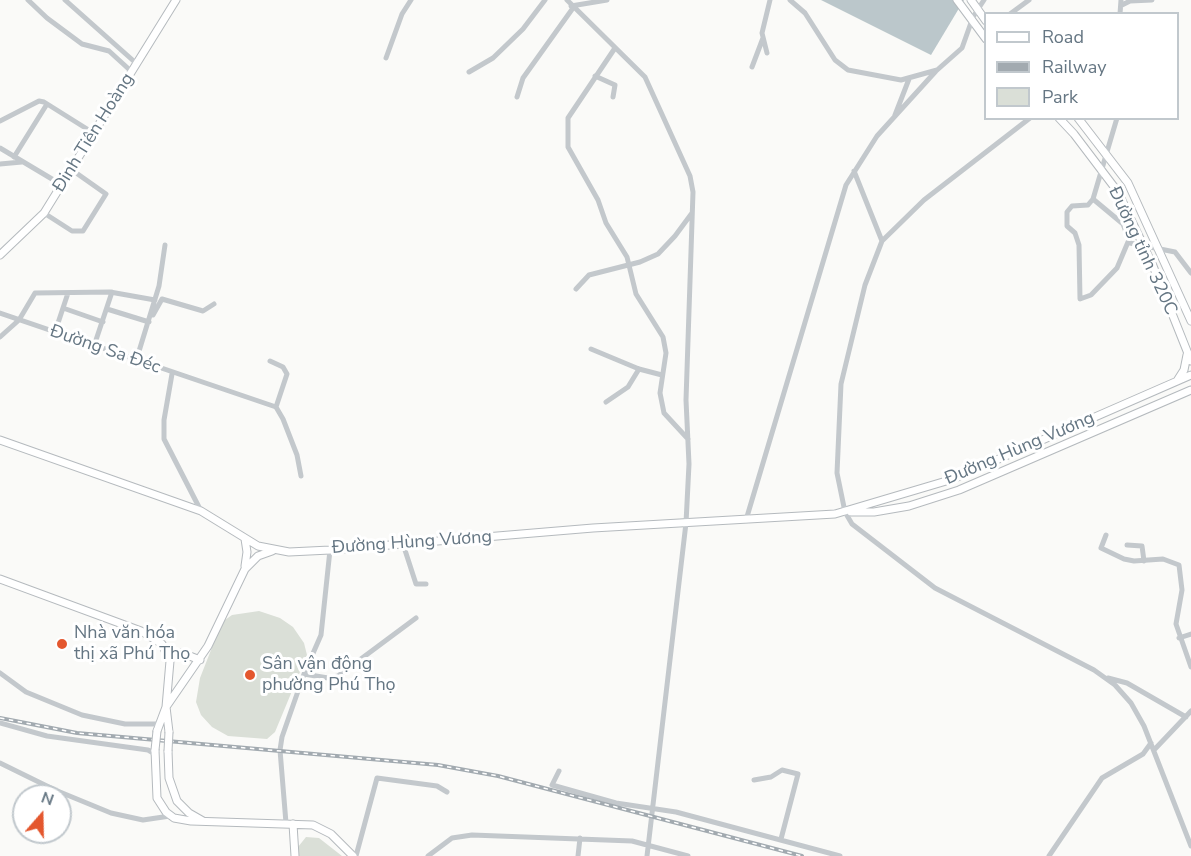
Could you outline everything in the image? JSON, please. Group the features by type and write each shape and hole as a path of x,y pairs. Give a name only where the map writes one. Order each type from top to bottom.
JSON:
{"main road":[{"name":"Đinh Tiên Hoàng","path":"0,255 44,213 176,0"},
{"path":"957,0 983,36"},
{"path":"971,0 984,18"},
{"name":"Đường tỉnh 320C","path":"1061,120 1118,192 1191,361"},
{"name":"Đường tỉnh 320C","path":"1080,120 1128,183 1191,321"},
{"path":"1177,381 1184,370 1188,353"},
{"name":"Đường Hùng Vương","path":"845,512 873,501 952,479 1191,375"},
{"name":"Đường Hùng Vương","path":"0,440 201,511 258,546 275,550 330,550 593,528 773,519 845,512 874,512 898,508 959,490 1191,390"},
{"path":"245,539 247,552 244,569 200,660 166,706 157,727 155,752 157,798 170,816 191,821 313,825 325,830 355,856"},
{"path":"244,569 258,556 275,550"},
{"path":"0,579 141,631 162,644 169,654 170,678 166,706 169,732 169,778 177,801 189,813 203,820"},
{"path":"169,654 188,654 200,660"},
{"path":"290,824 295,856"}],"street":[{"path":"28,0 47,18 82,44 109,51 132,72"},
{"path":"65,0 137,64"},
{"path":"386,58 402,14 411,0"},
{"path":"469,72 493,58 523,29 545,0"},
{"path":"567,0 640,70 662,112 690,176 693,211 686,400 688,439 686,523 655,808 647,856"},
{"path":"517,97 523,78 572,7 607,0"},
{"path":"752,67 763,38 770,0"},
{"path":"746,520 839,204 854,171 873,141 938,69 962,48 972,21 984,0"},
{"path":"1013,12 1029,0"},
{"path":"1121,2 1152,0"},
{"path":"794,1 805,13 835,60 843,67 896,80 909,79 938,69"},
{"path":"763,38 767,53"},
{"path":"615,48 566,122 567,147 598,200 606,223 625,252 636,294 664,342 660,393 664,413 688,439"},
{"path":"595,76 616,86 613,97"},
{"path":"895,117 909,79"},
{"path":"0,121 39,101 95,134"},
{"path":"14,157 47,104"},
{"path":"1027,120 924,200 882,241 865,285 840,384 837,473 845,512 852,524 934,588 1106,678 1127,683 1186,717"},
{"path":"1093,199 1123,224 1128,242 1117,268 1091,295 1080,299 1079,245 1075,233 1067,226 1067,212 1072,206 1088,205 1093,199 1116,120"},
{"path":"0,148 62,185"},
{"path":"0,164 23,162"},
{"path":"44,213 77,233 83,231 106,194 72,170"},
{"path":"854,171 882,241"},
{"path":"576,288 586,276 651,258 666,247 693,211"},
{"path":"1128,242 1176,253 1191,273"},
{"path":"136,361 155,300 165,245"},
{"path":"55,332 68,292"},
{"path":"0,337 19,320 35,293 112,292 155,300"},
{"path":"94,346 112,292"},
{"path":"150,319 163,299 203,311 214,304"},
{"path":"63,308 103,322"},
{"path":"108,309 150,319"},
{"name":"Đường Sa Đéc","path":"0,313 172,374 164,420 164,439 201,511"},
{"path":"591,349 639,369 662,375"},
{"path":"270,361 284,367 287,374 276,407"},
{"path":"606,402 628,387 639,369"},
{"path":"172,374 276,407 297,455 301,476"},
{"path":"1106,535 1103,550 1127,560 1163,559 1179,565 1182,590 1175,622 1191,667"},
{"path":"403,544 416,584 426,584"},
{"path":"1127,545 1142,546 1144,561"},
{"path":"290,824 280,750 282,734 321,635 330,550"},
{"path":"304,674 328,678 338,676 416,618"},
{"path":"1179,638 1191,634"},
{"path":"0,673 26,692 82,715 125,724 157,727"},
{"path":"1106,678 1131,703 1152,746 1191,846"},
{"path":"1049,856 1102,778 1143,754 1191,711"},
{"path":"0,723 47,736 155,752"},
{"path":"0,763 111,813 143,820 170,816"},
{"path":"754,780 771,777 782,770 798,774 781,839"},
{"path":"559,771 552,785 616,803 655,808 781,839 826,854 840,856"},
{"path":"355,856 377,778 437,786 447,792"},
{"path":"428,856 441,843 459,835 580,838 650,845 688,856"},
{"path":"578,856 580,838"}],"green space":[{"name":"Sân vận động phường Phú Thọ","path":"259,611 280,618 293,627 304,643 307,655 275,732 267,739 228,736 212,727 201,715 196,702 200,678 222,622 232,615"},
{"path":"306,837 319,838 342,856 299,856 298,847"}],"shaded area":[{"path":"821,0 964,0 931,55"}],"railway":[{"path":"0,718 77,733 438,765 498,776 802,856"}],"place":[{"name":"Nhà văn hóa thị xã Phú Thọ","path":"62,644"},
{"name":"Sân vận động phường Phú Thọ","path":"250,675"}]}
